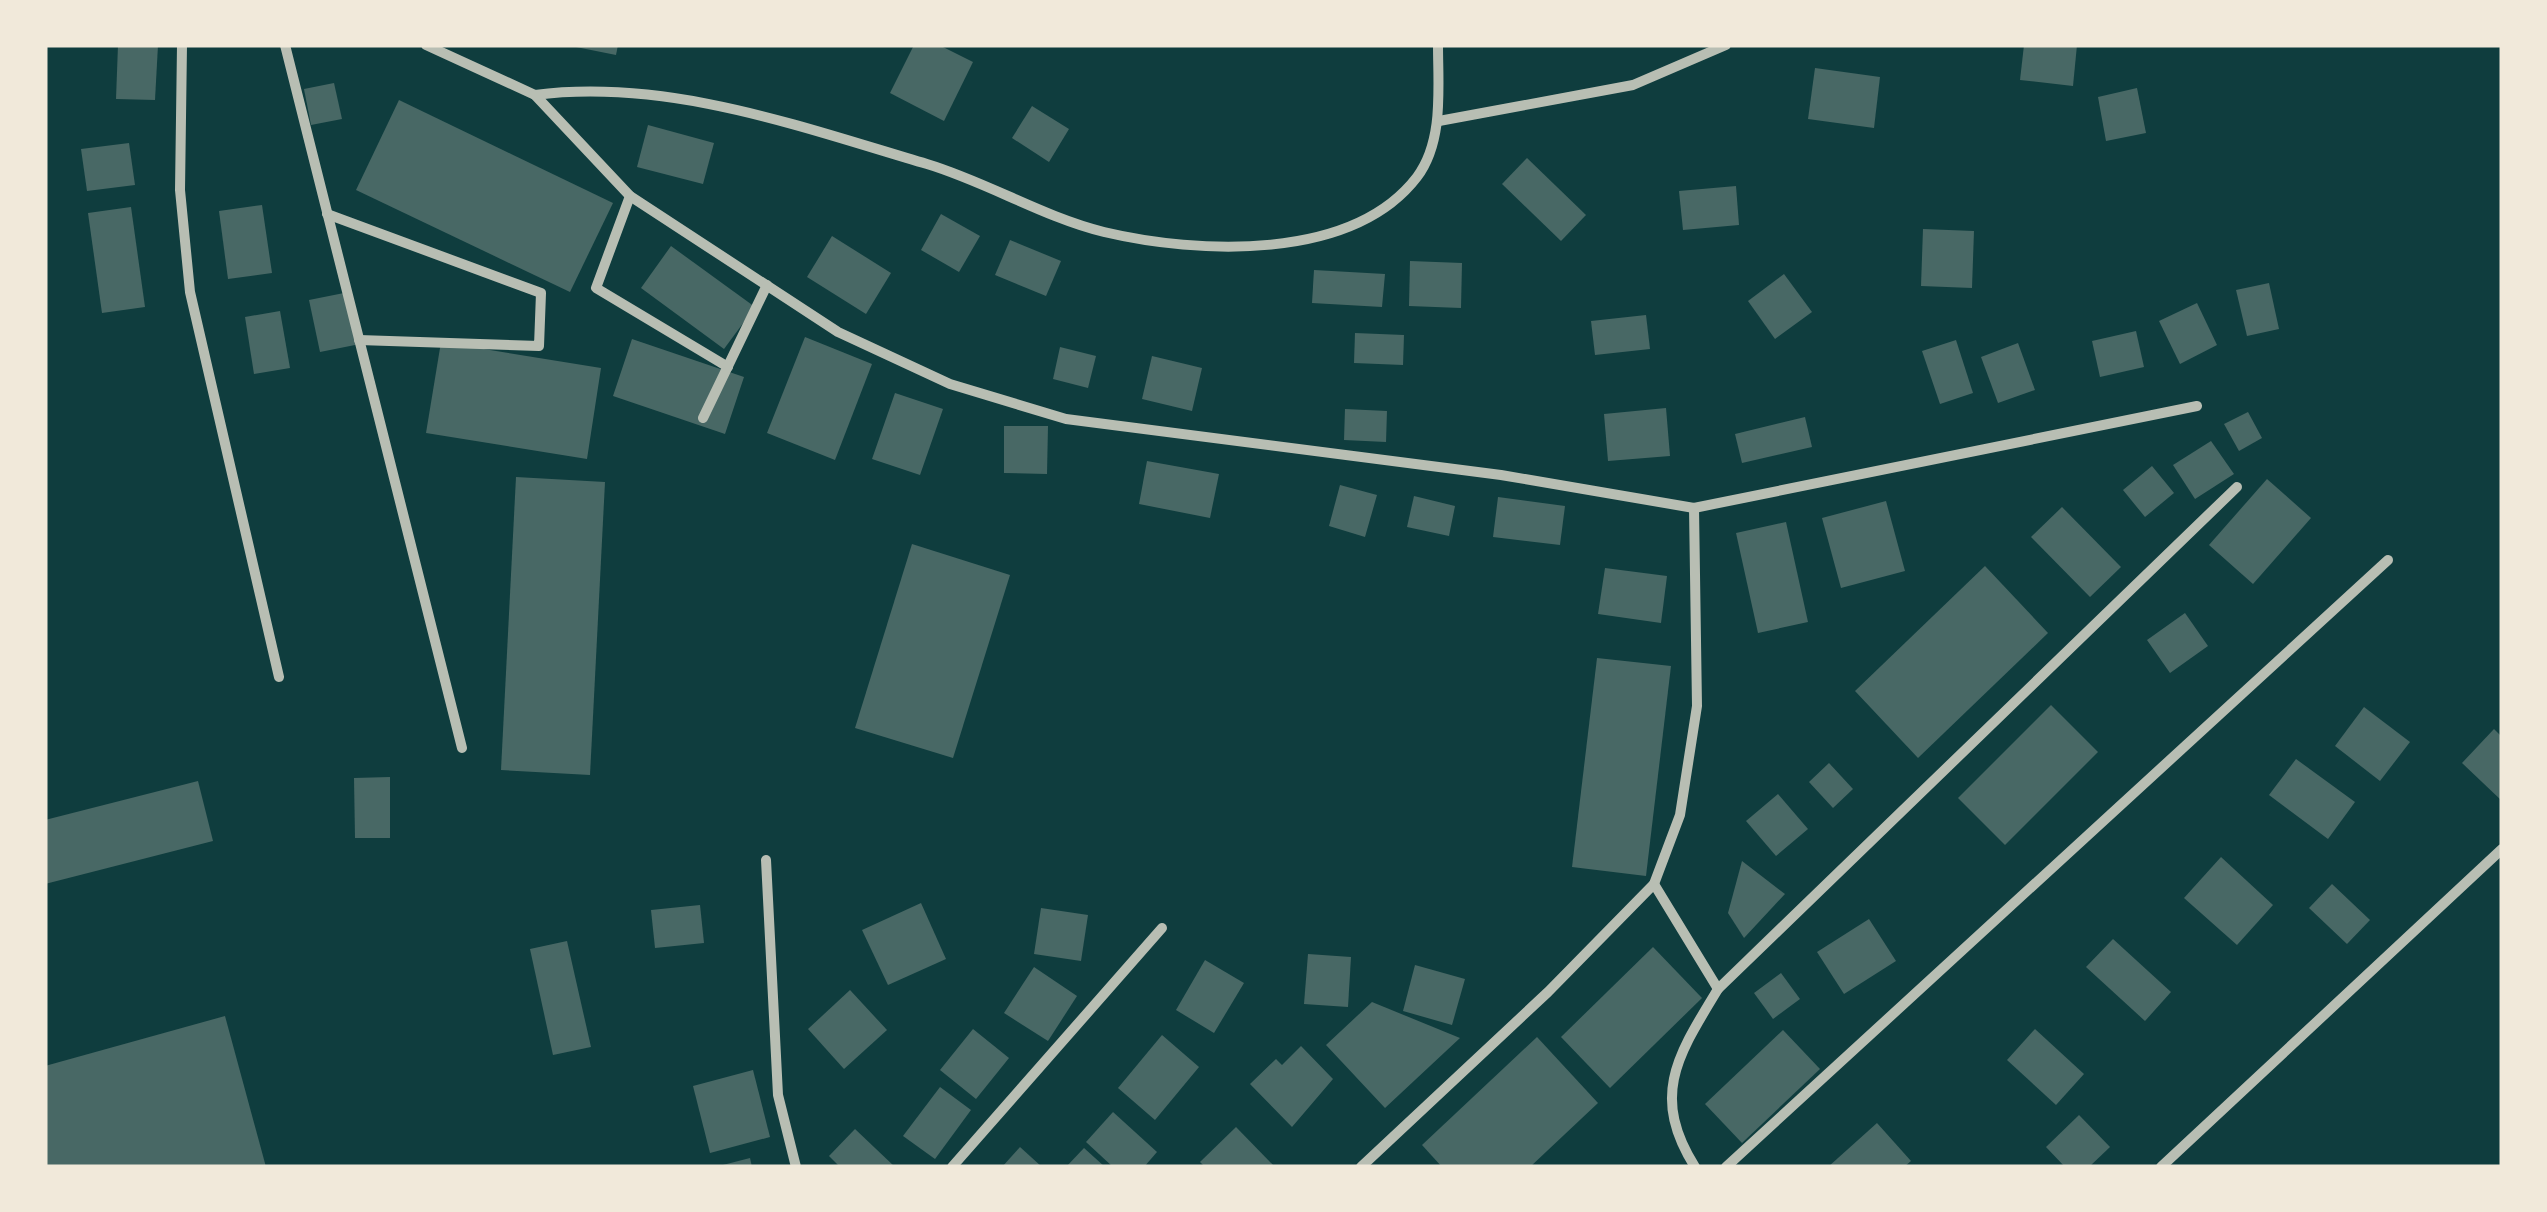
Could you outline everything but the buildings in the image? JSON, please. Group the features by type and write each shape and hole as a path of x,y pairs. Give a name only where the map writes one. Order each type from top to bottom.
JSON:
{"street":[{"path":"182,45 180,190 190,292 280,676"},
{"path":"285,45 462,748"},
{"path":"426,45 536,95 630,196 838,332 950,384 1066,419 1500,475 1694,508 2196,406"},
{"path":"536,95 592,88 690,99 932,166 1102,232 1207,248 1302,241 1373,218 1418,176 1439,120 1438,45"},
{"path":"1439,120 1633,85 1726,45"},
{"path":"630,196 596,288 728,367"},
{"path":"327,214 541,293 539,346 359,340"},
{"path":"703,418 767,285"},
{"path":"1695,1167 1679,1141 1669,1096 1680,1051 1718,989 2238,487"},
{"path":"1361,1167 1548,992 1654,884 1680,815 1697,706 1694,508"},
{"path":"1726,1167 2388,560"},
{"path":"2161,1167 2502,849"},
{"path":"766,860 778,1096 796,1167"},
{"path":"1654,884 1718,989"},
{"path":"952,1167 1162,928"}]}
